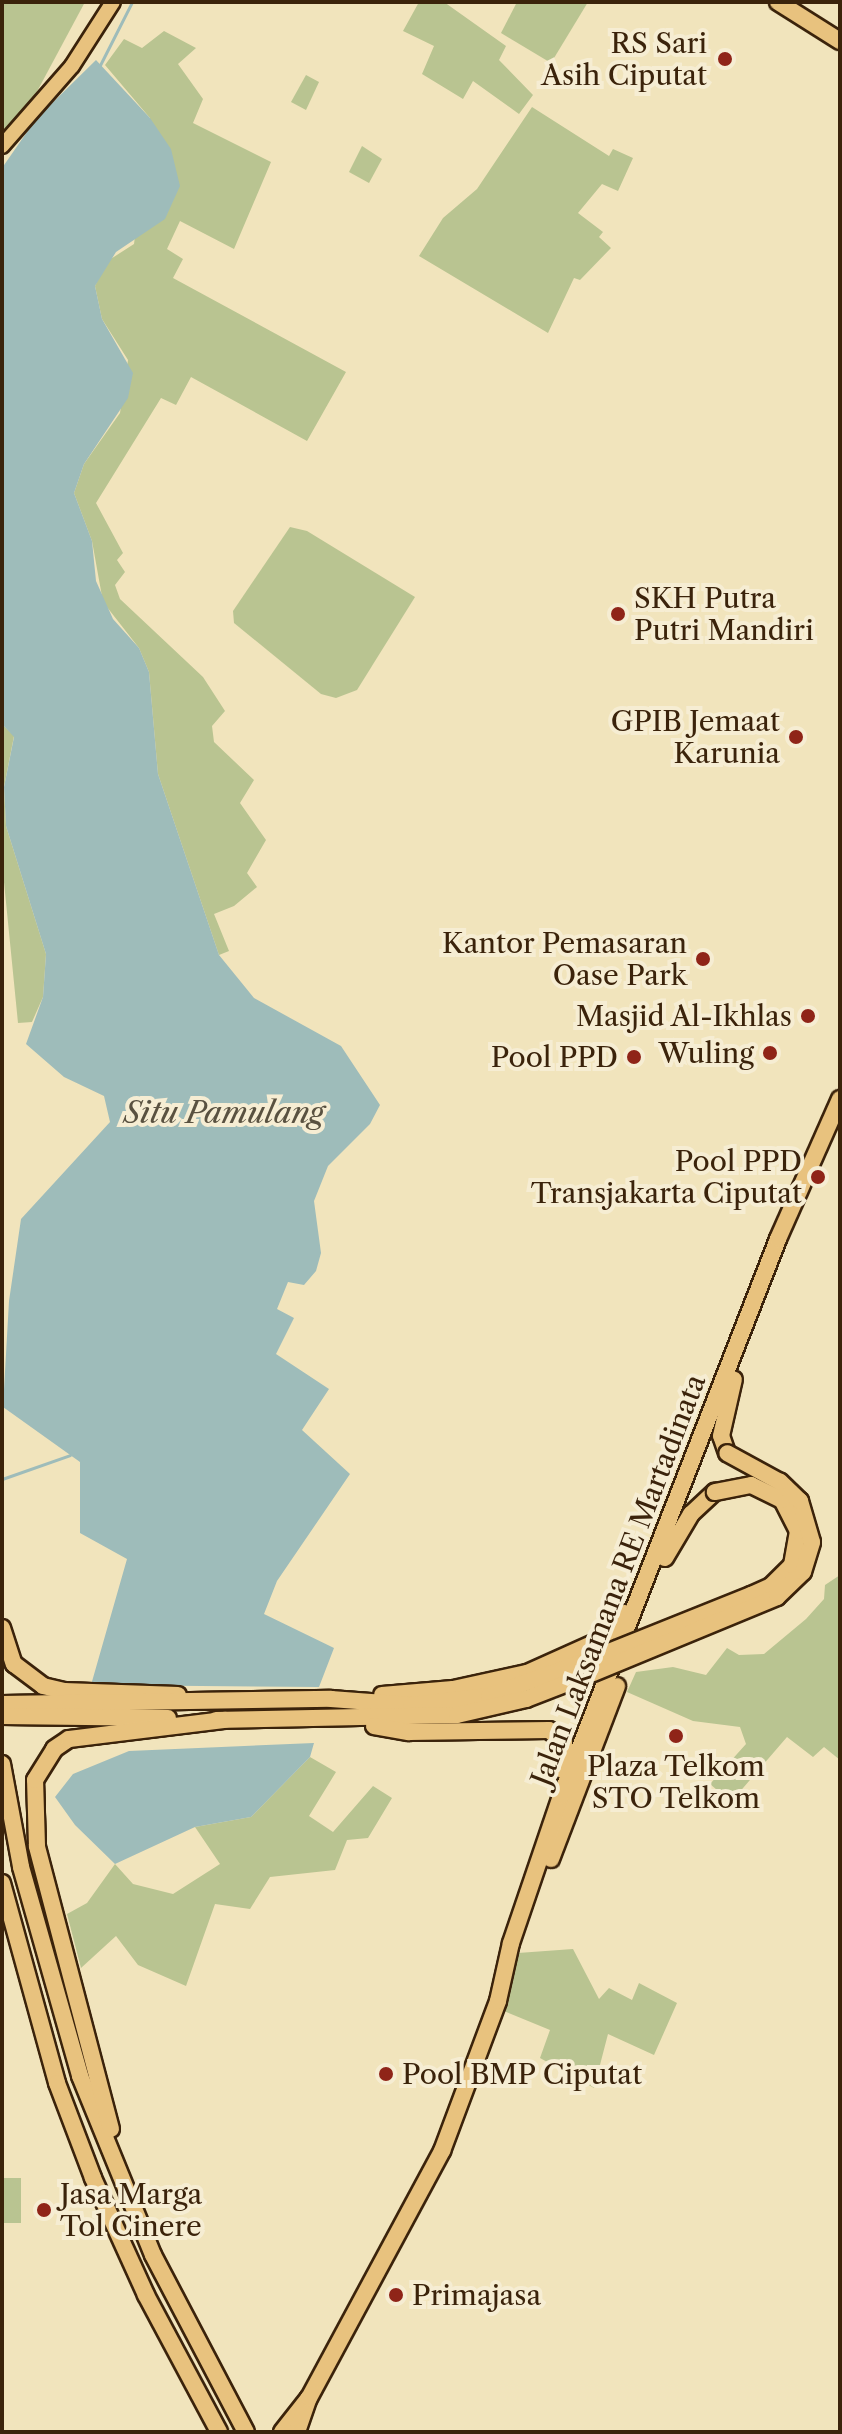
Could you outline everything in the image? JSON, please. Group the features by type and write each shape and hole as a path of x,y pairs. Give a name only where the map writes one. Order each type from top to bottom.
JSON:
{"highway":[{"path":"778,2 840,41"},
{"name":"Jalan Laksamana RE Martadinata","path":"510,1961 511,1943 561,1796 734,1379 789,1224 840,1099"},
{"name":"Jalan Laksamana RE Martadinata","path":"282,2432 309,2398 421,2197 778,1239 789,1224"},
{"path":"2,1716 224,1720 457,1715 526,1699 756,1607 785,1591 803,1572 812,1542 800,1501 780,1482 727,1453 721,1436 734,1379"},
{"path":"2,1704 332,1699 411,1705 456,1702 522,1687 771,1586 792,1565 798,1531 782,1500 751,1485 715,1492 691,1514 614,1631 561,1660 494,1682 332,1699"},
{"path":"2,1628 14,1664 43,1686 226,1700"},
{"path":"333,1719 409,1732 549,1730 567,1752 561,1796"},
{"path":"153,2255 84,2042 37,1846 32,1801 41,1766 69,1739 224,1720"},
{"path":"2,1764 21,1867 64,2026 114,2166 153,2255 246,2432"},
{"path":"2,1883 21,1962 57,2083 93,2178 146,2295 219,2432"},
{"path":"2,1910 21,1962"},
{"name":"Jalan Laksamana RE Martadinata","path":"297,2432 309,2398"}],"main road":[{"path":"2,146 72,66 113,2"}],"green space":[{"path":"2,2 85,2 33,99 2,140"},
{"path":"419,2 444,2 506,46 499,60 533,95 519,114 473,81 463,99 422,74 434,46 403,31"},
{"path":"517,2 588,2 551,63 501,33"},
{"path":"164,31 196,48 178,64 203,99 193,123 271,162 234,249 180,221 167,249 183,259 173,278 346,372 307,441 191,377 176,405 161,398 96,503 123,553 117,560 125,572 115,585 120,599 203,677 225,711 212,726 214,742 254,780 240,803 266,840 247,873 257,887 234,906 214,914 229,951 219,955 158,774 149,672 139,648 103,602 92,541 74,493 84,464 120,413 128,360 102,319 95,286 106,262 134,244 150,118 105,65 124,39 142,48"},
{"path":"306,75 319,82 306,110 291,102"},
{"path":"532,107 609,156 613,149 633,158 618,191 602,184 578,213 603,232 599,237 611,248 580,280 574,278 548,333 419,256 443,218 477,189"},
{"path":"362,146 382,159 369,183 349,172"},
{"path":"290,527 307,531 415,597 357,690 336,698 321,694 234,623 233,611"},
{"path":"2,724 14,736 4,787 6,826 46,954 43,997 32,1022 18,1023 2,862"},
{"path":"840,1575 840,1760 824,1747 813,1757 787,1737 731,1802 710,1784 746,1744 740,1727 693,1721 627,1692 636,1672 673,1667 706,1675 727,1648 739,1655 764,1654 806,1619 824,1599 825,1585"},
{"path":"310,1757 336,1772 309,1816 333,1832 373,1786 392,1798 368,1838 347,1840 335,1870 270,1877 250,1909 215,1904 186,1986 138,1965 116,1936 81,1968 67,1914 87,1903 115,1864 133,1884 173,1894 220,1864 195,1827 251,1817"},
{"path":"573,1949 599,1999 609,1988 632,2000 639,1983 677,2003 654,2055 608,2034 594,2088 540,2058 550,2030 499,2009 518,1953"},
{"path":"2,2178 21,2178 21,2223 2,2223"}],"water":[{"name":"Situ Pamulang","path":"96,60 150,118 171,149 180,186 165,219 116,252 95,286 102,319 133,373 128,398 84,464 74,493 92,541 96,581 113,619 139,648 149,672 158,774 219,955 254,998 341,1046 380,1105 370,1124 328,1166 314,1201 321,1253 316,1271 304,1285 288,1282 277,1309 294,1318 276,1354 329,1389 302,1430 350,1474 277,1581 264,1614 334,1648 319,1687 91,1685 127,1559 80,1533 80,1462 3,1407 9,1301 21,1219 110,1122 104,1096 64,1077 26,1044 43,997 46,954 6,826 4,787 14,737 2,724 2,168 36,119"},
{"path":"314,1743 310,1757 251,1817 195,1827 115,1864 75,1825 55,1797 73,1774 129,1751"}],"waterway":[{"path":"99,67 132,2"},
{"path":"2,1479 70,1455"}],"place":[{"name":"RS Sari Asih Ciputat","path":"725,59"},
{"name":"SKH Putra Putri Mandiri","path":"618,614"},
{"name":"GPIB Jemaat Karunia","path":"796,737"},
{"name":"Kantor Pemasaran Oase Park","path":"703,959"},
{"name":"Masjid Al-Ikhlas","path":"808,1016"},
{"name":"Wuling","path":"770,1053"},
{"name":"Pool PPD","path":"634,1057"},
{"name":"Pool PPD Transjakarta Ciputat","path":"818,1177"},
{"name":"Plaza Telkom STO Telkom","path":"676,1736"},
{"name":"Pool BMP Ciputat","path":"386,2074"},
{"name":"Jasa Marga Tol Cinere","path":"44,2210"},
{"name":"Primajasa","path":"396,2295"}]}
